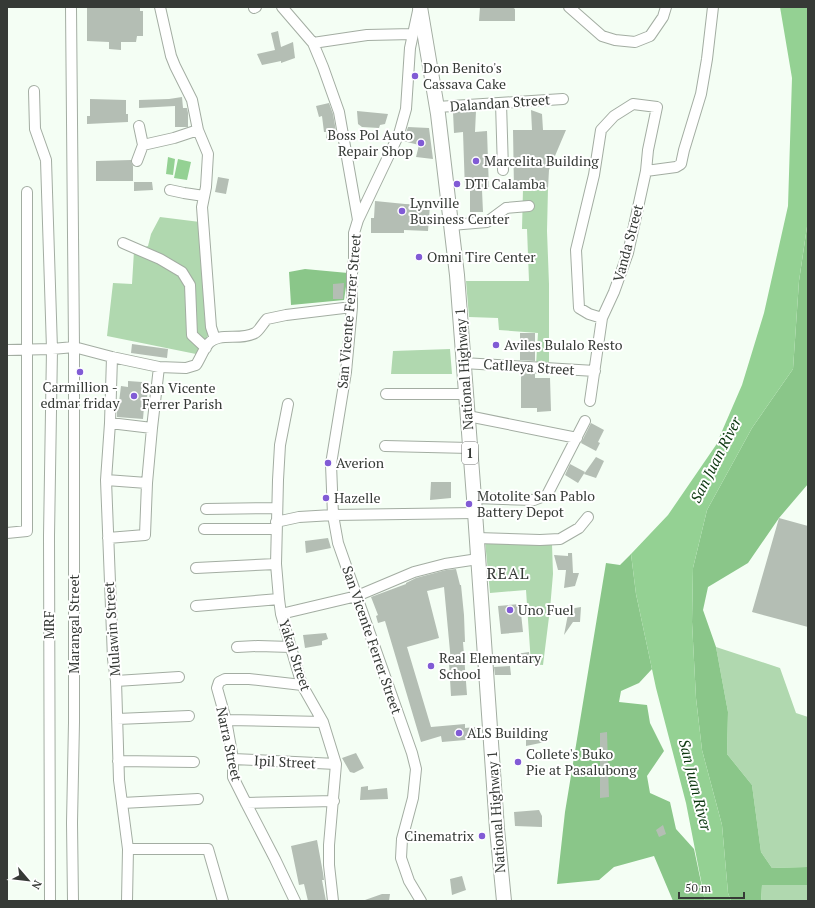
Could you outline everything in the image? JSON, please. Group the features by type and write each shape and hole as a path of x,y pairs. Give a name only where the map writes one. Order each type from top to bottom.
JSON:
{"highway":[{"name":"National Highway 1","path":"420,7 437,107 457,276 504,901"}],"street":[{"name":"Marangal Street","path":"71,7 74,347 73,901"},
{"path":"160,7 171,56 192,100 198,130 208,154 202,206 211,327 215,339"},
{"name":"San Vicente Ferrer Street","path":"282,7 313,43 323,67 339,112 358,220 354,233 352,307 346,372 331,464 333,515 338,543 416,768 413,798 402,839 400,858 409,881 421,901"},
{"path":"358,220 399,134 406,109 410,48 420,7"},
{"path":"569,7 602,36 615,40 635,42 650,36 663,16 666,7"},
{"path":"646,172 676,167 681,164 701,94 713,7"},
{"path":"313,43 367,35 413,34"},
{"name":"MRF","path":"34,91 35,130 46,160 52,349 49,536 50,901"},
{"name":"Dalandan Street","path":"437,107 563,99"},
{"path":"500,103 503,170"},
{"name":"Vanda Street","path":"590,401 602,318 614,292 628,253 646,172 648,150 657,108 633,104 614,116 601,130 594,175 576,250 578,308 589,314 602,318"},
{"path":"137,161 142,145 139,126"},
{"path":"142,145 174,138 198,130"},
{"path":"170,190 204,196"},
{"path":"7,533 27,531 27,192"},
{"path":"451,225 487,222 506,208 529,206"},
{"path":"123,243 160,259 182,272 190,284 192,335 206,348"},
{"path":"7,350 74,347 159,367 186,368 196,365 209,343 215,339 222,337 242,338 255,333 267,319 286,315 352,307"},
{"name":"Mulawin Street","path":"112,357 110,423 106,480 112,659 116,681 119,780 128,849 127,901"},
{"name":"Catlleya Street","path":"463,363 595,371"},
{"path":"108,538 145,535 147,483 159,367"},
{"path":"386,394 466,394"},
{"name":"Yakal Street","path":"288,404 280,445 278,480 276,564 279,599 281,614 302,685 322,722 336,764 329,845 329,865 333,901"},
{"path":"468,416 577,438"},
{"path":"474,498 534,500 547,495 585,421"},
{"path":"110,423 152,428"},
{"path":"385,446 470,448"},
{"path":"106,480 147,483"},
{"path":"206,509 277,508"},
{"path":"204,529 276,526 299,517 333,515 475,513"},
{"path":"477,538 540,540 560,539 579,528 588,517"},
{"path":"281,614 357,596 414,572 445,564 478,559"},
{"path":"196,568 276,564"},
{"path":"196,606 279,599"},
{"path":"237,647 291,647"},
{"path":"116,681 179,677"},
{"name":"Narra Street","path":"295,901 233,778 233,759 226,720 217,688 218,682 225,679 249,679 302,685"},
{"path":"117,719 189,716"},
{"path":"226,720 322,722"},
{"name":"Ipil Street","path":"233,759 336,764"},
{"path":"118,761 194,762"},
{"path":"122,803 198,799"},
{"path":"246,803 334,801"},
{"path":"128,849 208,849 223,901"}],"shaded area":[{"path":"548,188 547,231 549,284 549,365 536,365 538,333 499,330 498,318 469,317 466,281 529,281 527,229 522,229 523,189"},
{"path":"160,217 200,222 205,320 208,336 196,354 107,336 113,283 132,284 134,251 148,246 151,234"},
{"path":"808,220 808,484 779,518 748,563 708,587 703,610 716,647 728,712 727,754 752,785 761,852 772,868 807,867 808,885 762,885 761,901 731,901 728,893 722,825 702,750 696,698 692,622 693,568 707,510 752,428 793,369 799,281"},
{"path":"305,269 348,273 344,300 291,305 289,272"},
{"path":"450,349 452,374 391,374 393,351"},
{"path":"485,541 552,544 553,574 543,665 531,664 526,590 490,593"},
{"path":"631,554 636,594 652,669 639,683 621,691 619,702 647,705 650,723 664,751 647,776 650,793 670,802 676,829 694,849 705,901 673,901 654,856 614,867 599,880 557,884 565,812 606,563 620,565"},
{"path":"716,647 780,668 796,713 808,717 808,869 807,867 772,868 761,852 752,785 727,754 728,712"},
{"path":"762,885 808,885 808,901 761,901"}],"water":[{"name":"San Juan River","path":"780,7 808,7 808,220 799,281 793,369 752,428 707,510 693,568 692,622 696,698 702,750 722,825 728,893 731,901 705,901 686,803 656,688 636,594 631,554 668,515 716,445 742,385 764,313 788,206 792,78"},
{"path":"168,157 175,159 173,175 166,174"},
{"path":"178,159 191,162 187,180 174,178"}],"building":[{"path":"87,7 140,7 140,11 143,11 143,36 137,36 136,42 121,42 121,50 109,49 109,42 87,41"},
{"path":"480,7 512,7 515,9 515,21 479,21"},
{"path":"278,31 281,47 293,42 295,58 281,63 281,61 262,65 257,54 275,50 271,33"},
{"path":"182,97 183,108 187,108 188,113 188,127 175,127 175,106 139,108 139,100"},
{"path":"90,99 126,100 126,114 128,114 128,122 87,124 87,116 90,116"},
{"path":"329,103 333,114 337,137 326,139 327,132 324,132 322,116 319,117 316,106"},
{"path":"531,110 542,114 543,130 566,130 549,170 548,188 514,189 513,130 532,130"},
{"path":"357,111 388,114 385,124 380,125 379,128 362,127 358,124"},
{"name":"Marcelita Building","path":"476,111 475,132 487,131 489,190 482,190 483,212 470,212 470,191 465,191 463,132 454,133 453,112"},
{"name":"Boss Pol Auto Repair Shop","path":"408,127 429,128 433,159 416,157 419,145 403,141"},
{"path":"131,160 133,166 133,181 96,181 96,161"},
{"path":"218,177 229,179 226,194 215,192"},
{"path":"134,182 152,182 153,190 134,191"},
{"name":"Lynville Business Center","path":"375,201 430,205 428,231 404,230 404,233 371,233 371,218 374,218"},
{"path":"344,283 343,299 333,299 333,284"},
{"path":"520,333 535,333 535,361 520,360"},
{"path":"132,344 168,349 167,358 131,353"},
{"path":"521,373 535,374 535,378 550,378 551,411 537,412 537,408 521,408"},
{"name":"San Vicente Ferrer Parish","path":"128,381 142,382 142,388 148,388 146,408 144,407 143,419 117,417 121,386 128,387"},
{"path":"591,423 604,430 598,442 600,443 596,451 581,443"},
{"path":"596,457 604,461 596,478 584,474"},
{"path":"570,464 585,472 578,483 565,475"},
{"path":"431,482 451,482 451,498 430,500"},
{"path":"779,518 808,526 808,627 752,612"},
{"path":"328,538 331,548 306,553 305,541"},
{"path":"568,553 572,553 573,573 579,573 575,586 564,588 566,570 558,570 554,555 568,556"},
{"path":"456,569 461,585 464,615 465,642 463,642 467,695 451,696 449,662 451,662 444,587 427,591 439,638 407,647 431,727 465,724 465,728 476,727 477,739 442,742 441,736 421,742 385,621 378,623 376,616 378,615 371,597 406,584 416,578 446,570"},
{"path":"520,604 523,632 501,634 498,606"},
{"path":"581,607 580,622 573,622 564,635 569,609"},
{"path":"326,633 328,639 322,641 322,645 305,648 303,635"},
{"path":"529,652 530,663 505,662 504,656"},
{"path":"510,666 511,675 495,675 494,667"},
{"path":"607,732 609,797 600,798 600,733"},
{"path":"526,735 541,735 545,742 526,746"},
{"path":"356,753 364,768 354,773 350,772 342,758"},
{"path":"368,786 368,790 387,788 388,799 360,800 361,787"},
{"path":"539,810 542,816 542,827 515,826 514,812"},
{"path":"663,825 666,834 659,837 656,830"},
{"path":"317,840 326,901 308,901 304,884 299,885 291,846"},
{"path":"462,876 466,890 452,895 450,879"},
{"path":"382,894 390,894 389,901 365,901 365,900"}],"place":[{"name":"Don Benito's Cassava Cake","path":"415,76"},
{"name":"Boss Pol Auto Repair Shop","path":"421,143"},
{"name":"Marcelita Building","path":"476,161"},
{"name":"DTI Calamba","path":"457,184"},
{"name":"Lynville Business Center","path":"402,211"},
{"name":"Omni Tire Center","path":"419,257"},
{"name":"Aviles Bulalo Resto","path":"496,345"},
{"name":"Carmillion - edmar friday","path":"80,372"},
{"name":"San Vicente Ferrer Parish","path":"134,396"},
{"name":"Averion","path":"328,463"},
{"name":"Hazelle","path":"326,498"},
{"name":"Motolite San Pablo Battery Depot","path":"469,504"},
{"name":"Uno Fuel","path":"510,610"},
{"name":"Real Elementary School","path":"431,666"},
{"name":"ALS Building","path":"459,733"},
{"name":"Collete's Buko Pie at Pasalubong","path":"518,762"},
{"name":"Cinematrix","path":"482,836"}],"district":[{"name":"REAL","path":"508,573"}]}
